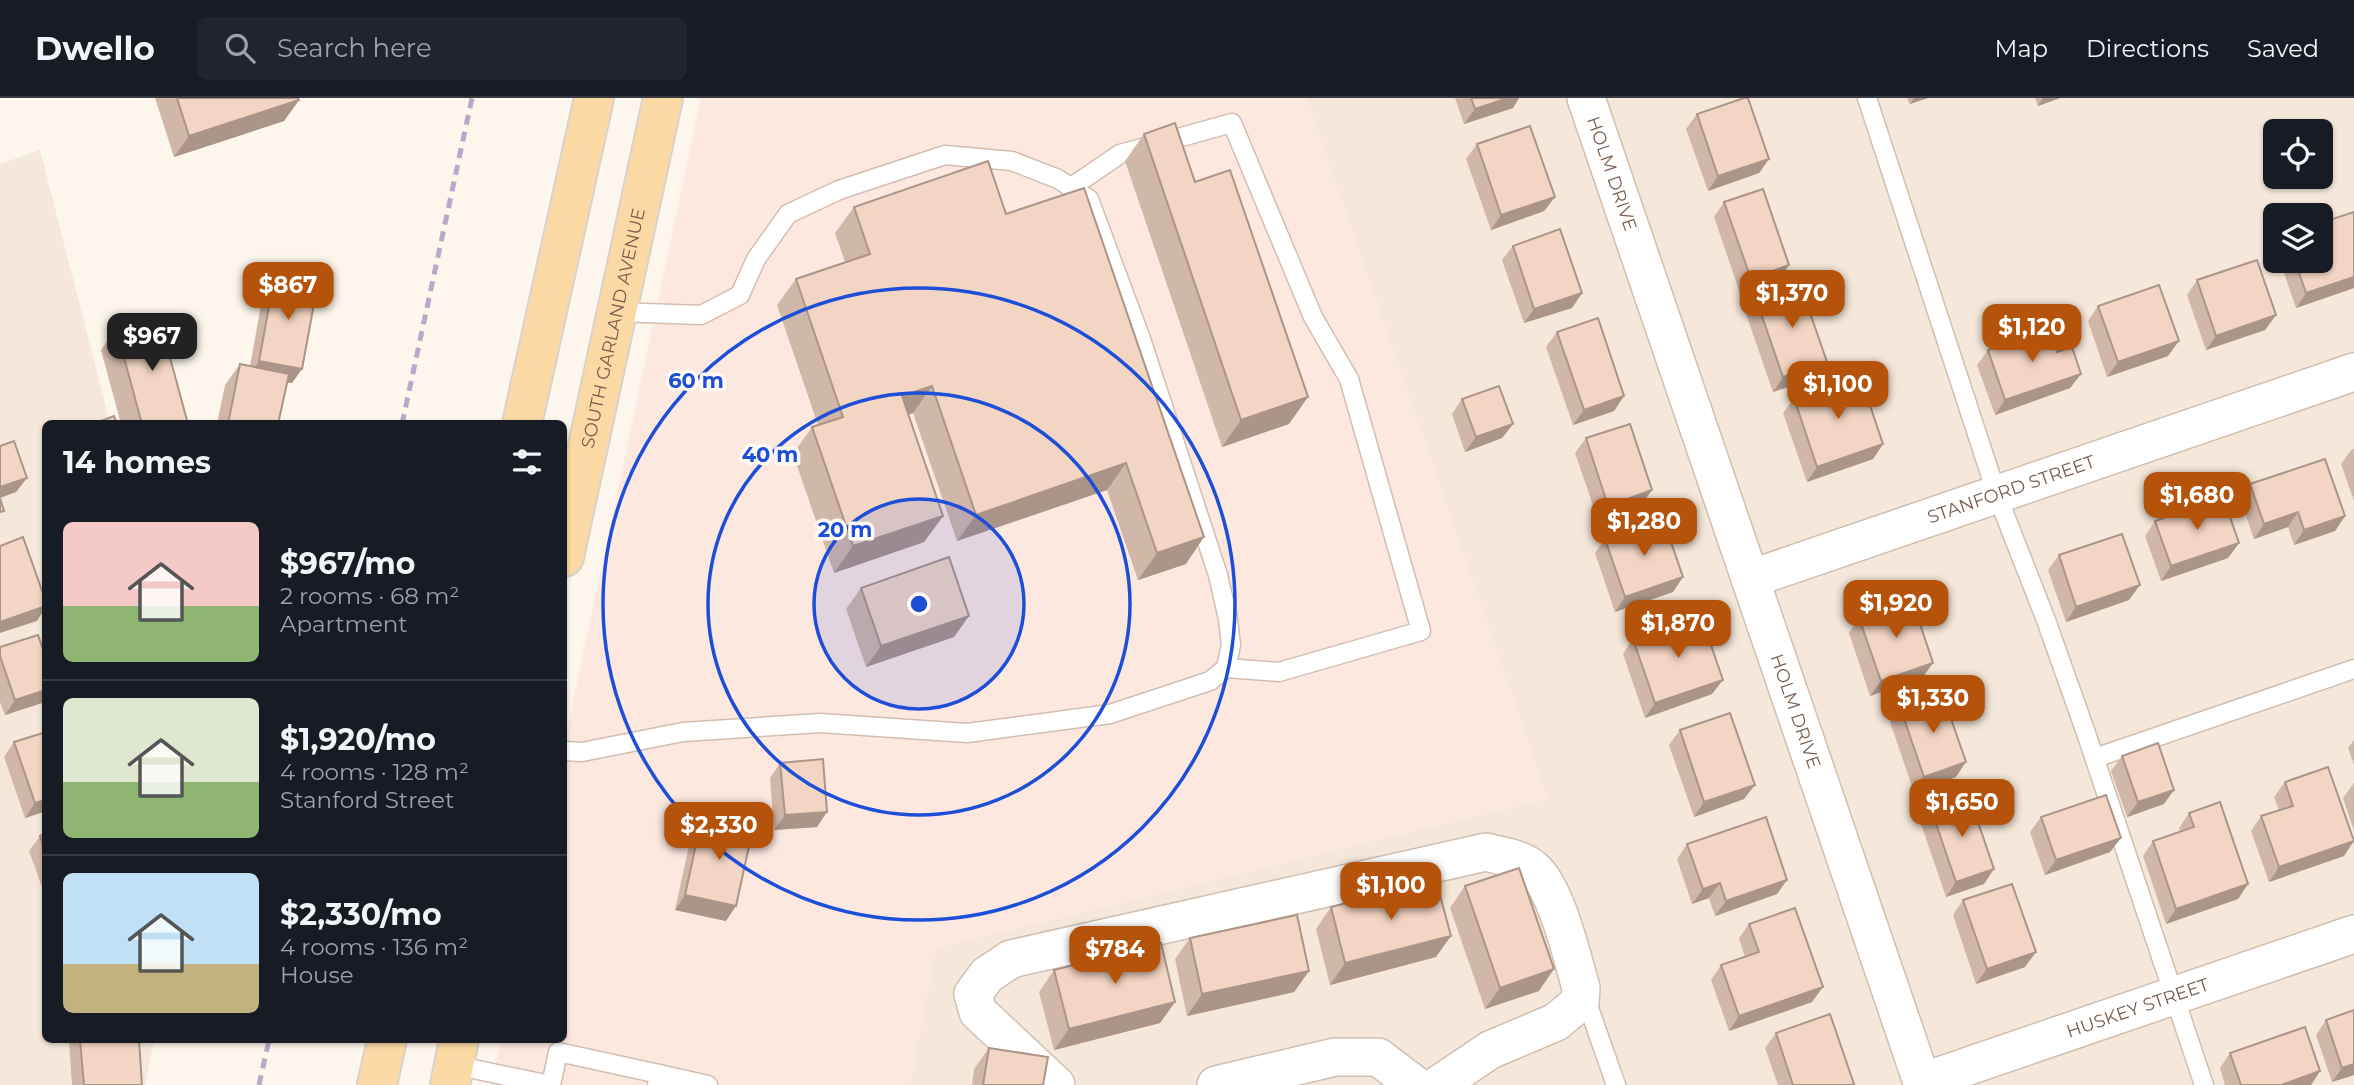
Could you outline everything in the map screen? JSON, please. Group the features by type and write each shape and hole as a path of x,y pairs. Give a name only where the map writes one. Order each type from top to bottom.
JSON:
{"main road":[{"path":"523,420 594,98"},
{"name":"SOUTH GARLAND AVENUE","path":"567,544 663,98"},
{"path":"377,1085 386,1043"}],"street":[{"name":"HOLM DRIVE","path":"1586,98 1922,1084"},
{"name":"STANFORD STREET","path":"1750,579 2354,372"},
{"path":"1056,1085 978,1012 973,994 987,975 1012,959 1486,852 1531,867 1545,881 1581,988 1580,1002 1556,1022 1490,1050 1438,1085"},
{"name":"HUSKEY STREET","path":"1922,1084 2354,934"},
{"path":"1216,1085 1335,1057 1378,1057 1415,1085"}],"lane":[{"path":"1867,98 1997,495 2046,620 2095,758 2204,1085"},
{"path":"1070,188 1121,154 1232,123 1313,317 1349,379 1421,631 1279,672 1226,668"},
{"path":"567,751 582,752 683,732 820,723 967,733 1110,714 1210,681 1226,668 1231,645 1218,575 1141,339 1088,199 1058,179 1012,161 945,155 839,190 788,214 756,259 740,295 701,315 617,312"},
{"path":"2095,758 2354,669"},
{"path":"1581,988 1616,1085"},
{"path":"454,1063 550,1085 558,1052 658,1080 708,1085"}],"shaded area":[{"path":"701,98 1306,98 1547,798 936,948 910,1085 491,1085 500,1043 567,1043 567,730"},
{"path":"1306,98 2354,98 2354,1085 910,1085 935,948 1547,798"},
{"path":"40,150 109,420 42,420 42,1043 153,1043 145,1085 0,1085 0,164"}],"building":[{"path":"177,98 298,98 299,100 189,136"},
{"path":"1471,98 1508,98 1475,109"},
{"path":"1748,98 1769,159 1718,176 1697,114"},
{"path":"1175,123 1195,182 1230,170 1308,397 1241,420 1144,134"},
{"path":"1530,126 1555,197 1501,215 1477,144"},
{"path":"988,161 1006,214 1084,188 1204,537 1157,553 1126,463 976,515 932,386 902,396 943,516 853,546 812,427 843,417 796,279 870,254 854,207"},
{"path":"1763,189 1789,265 1751,279 1724,202"},
{"path":"2354,212 2354,277 2306,293 2299,273 2333,273 2333,219"},
{"path":"1560,229 1582,293 1534,309 1513,246"},
{"path":"2257,260 2276,315 2216,336 2197,280"},
{"path":"275,274 318,282 302,369 259,361"},
{"path":"1800,284 1827,362 1783,377 1756,299"},
{"path":"2159,285 2179,341 2118,362 2098,306"},
{"path":"159,317 187,420 141,420 116,328"},
{"path":"1598,318 1624,396 1584,410 1557,332"},
{"path":"2049,329 2057,352 2072,347 2081,374 2005,400 1988,350"},
{"path":"240,364 289,374 279,420 229,420"},
{"path":"1860,376 1883,444 1817,467 1794,398"},
{"path":"1499,386 1513,424 1476,437 1462,399"},
{"path":"1630,424 1652,490 1608,506 1586,438"},
{"path":"14,441 27,478 0,487 0,446"},
{"path":"2325,459 2345,516 2304,530 2298,512 2264,524 2250,484"},
{"path":"2223,497 2239,543 2171,566 2155,521"},
{"path":"1663,519 1683,577 1625,597 1605,539"},
{"path":"2122,534 2140,585 2076,607 2059,555"},
{"path":"23,537 42,591 42,607 0,622 0,546"},
{"path":"949,557 969,616 881,646 861,588"},
{"path":"1912,600 1933,663 1881,681 1859,618"},
{"path":"1701,616 1723,680 1655,703 1633,639"},
{"path":"38,635 42,646 42,691 15,700 0,656 0,647"},
{"path":"1942,693 1966,762 1924,777 1900,707"},
{"path":"1730,713 1755,785 1704,802 1680,730"},
{"path":"42,733 42,801 35,803 14,742"},
{"path":"2158,743 2174,790 2138,802 2122,756"},
{"path":"823,759 827,812 785,815 780,763"},
{"path":"2328,767 2354,841 2279,867 2261,816 2293,806 2285,782"},
{"path":"2106,795 2121,838 2056,860 2041,817"},
{"path":"1969,796 1994,869 1956,882 1931,809"},
{"path":"2220,802 2248,884 2176,909 2153,841 2194,827 2189,813"},
{"path":"702,817 753,828 736,906 685,895"},
{"path":"1766,817 1787,880 1726,901 1720,883 1703,889 1687,844"},
{"path":"1519,868 1554,969 1500,988 1465,886"},
{"path":"1436,880 1451,936 1345,963 1331,907"},
{"path":"2012,884 2036,952 1987,969 1963,900"},
{"path":"1795,908 1823,987 1739,1016 1721,965 1759,952 1749,924"},
{"path":"1297,915 1309,971 1202,994 1190,938"},
{"path":"1161,943 1175,1002 1069,1029 1054,970"},
{"path":"2354,1010 2354,1064 2342,1068 2326,1020"},
{"path":"1830,1014 1854,1084 1793,1085 1776,1033"},
{"path":"2305,1027 2320,1071 2281,1085 2241,1085 2230,1053"},
{"path":"80,1043 139,1043 142,1085 84,1085"},
{"path":"989,1048 1048,1057 1043,1085 983,1085"}],"railway":[{"path":"403,420 472,98"},
{"path":"259,1085 268,1043"}]}
